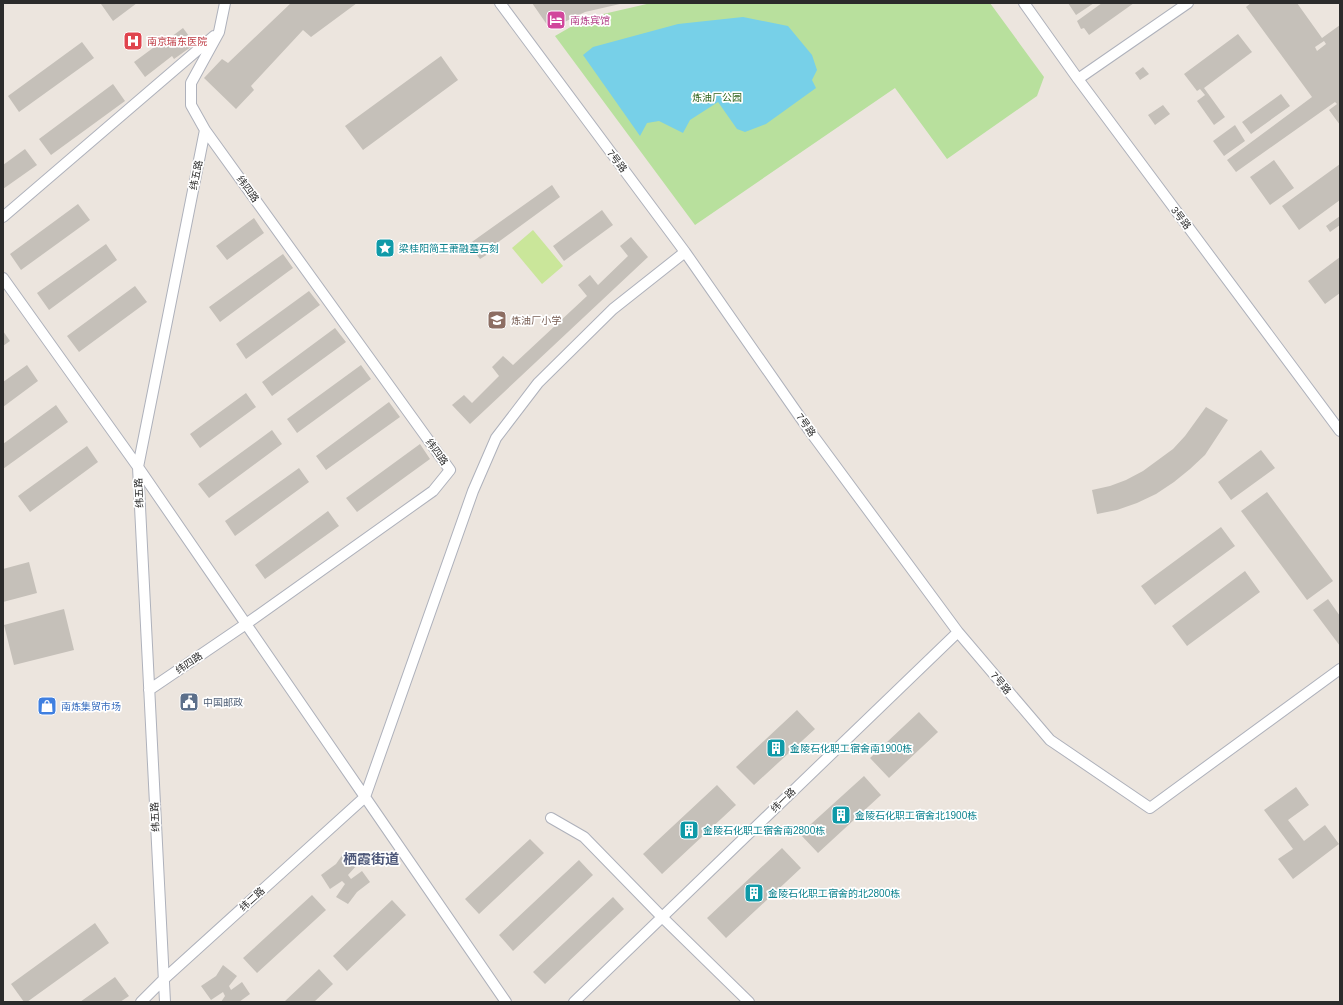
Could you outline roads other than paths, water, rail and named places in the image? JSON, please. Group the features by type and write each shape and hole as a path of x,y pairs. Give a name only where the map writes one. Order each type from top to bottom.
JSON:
{"street":[{"path":"205,130 190,105 191,83 219,32 225,3"},
{"name":"7号路","path":"500,3 685,252 809,430 958,632 1050,740 1150,808 1340,669"},
{"name":"3号路","path":"1024,3 1078,79 1340,432"},
{"path":"1078,79 1188,3"},
{"path":"3,217 219,32"},
{"name":"纬五路","path":"165,1002 138,467 205,130"},
{"name":"纬四路","path":"149,690 246,624 433,491 450,470 205,130"},
{"path":"365,797 473,492 496,438 538,383 613,308 685,252"},
{"path":"3,278 138,467 506,1002"},
{"name":"纬一路","path":"574,1002 958,632"},
{"name":"纬二路","path":"141,1002 164,979 365,797"},
{"path":"551,818 584,837 662,917 749,1002"}],"water":[{"path":"743,17 788,26 812,55 817,70 812,80 816,88 766,124 745,132 737,129 718,102 690,120 683,133 659,121 647,123 640,136 583,55 593,47 678,24"}],"place":[{"name":"南炼宾馆","path":"556,20"},
{"name":"南京瑞东医院","path":"133,41"},
{"name":"梁桂阳简王萧融墓石刻","path":"385,248"},
{"name":"炼油厂小学","path":"497,320"},
{"name":"中国邮政","path":"189,702"},
{"name":"南炼集贸市场","path":"47,706"},
{"name":"金陵石化职工宿舍南1900栋","path":"776,748"},
{"name":"金陵石化职工宿舍北1900栋","path":"841,815"},
{"name":"金陵石化职工宿舍南2800栋","path":"689,830"},
{"name":"金陵石化职工宿舍的北2800栋","path":"754,893"}],"district":[{"name":"栖霞街道","path":"371,859"}],"park label":[{"name":"炼油厂公园","path":"717,97"}]}
